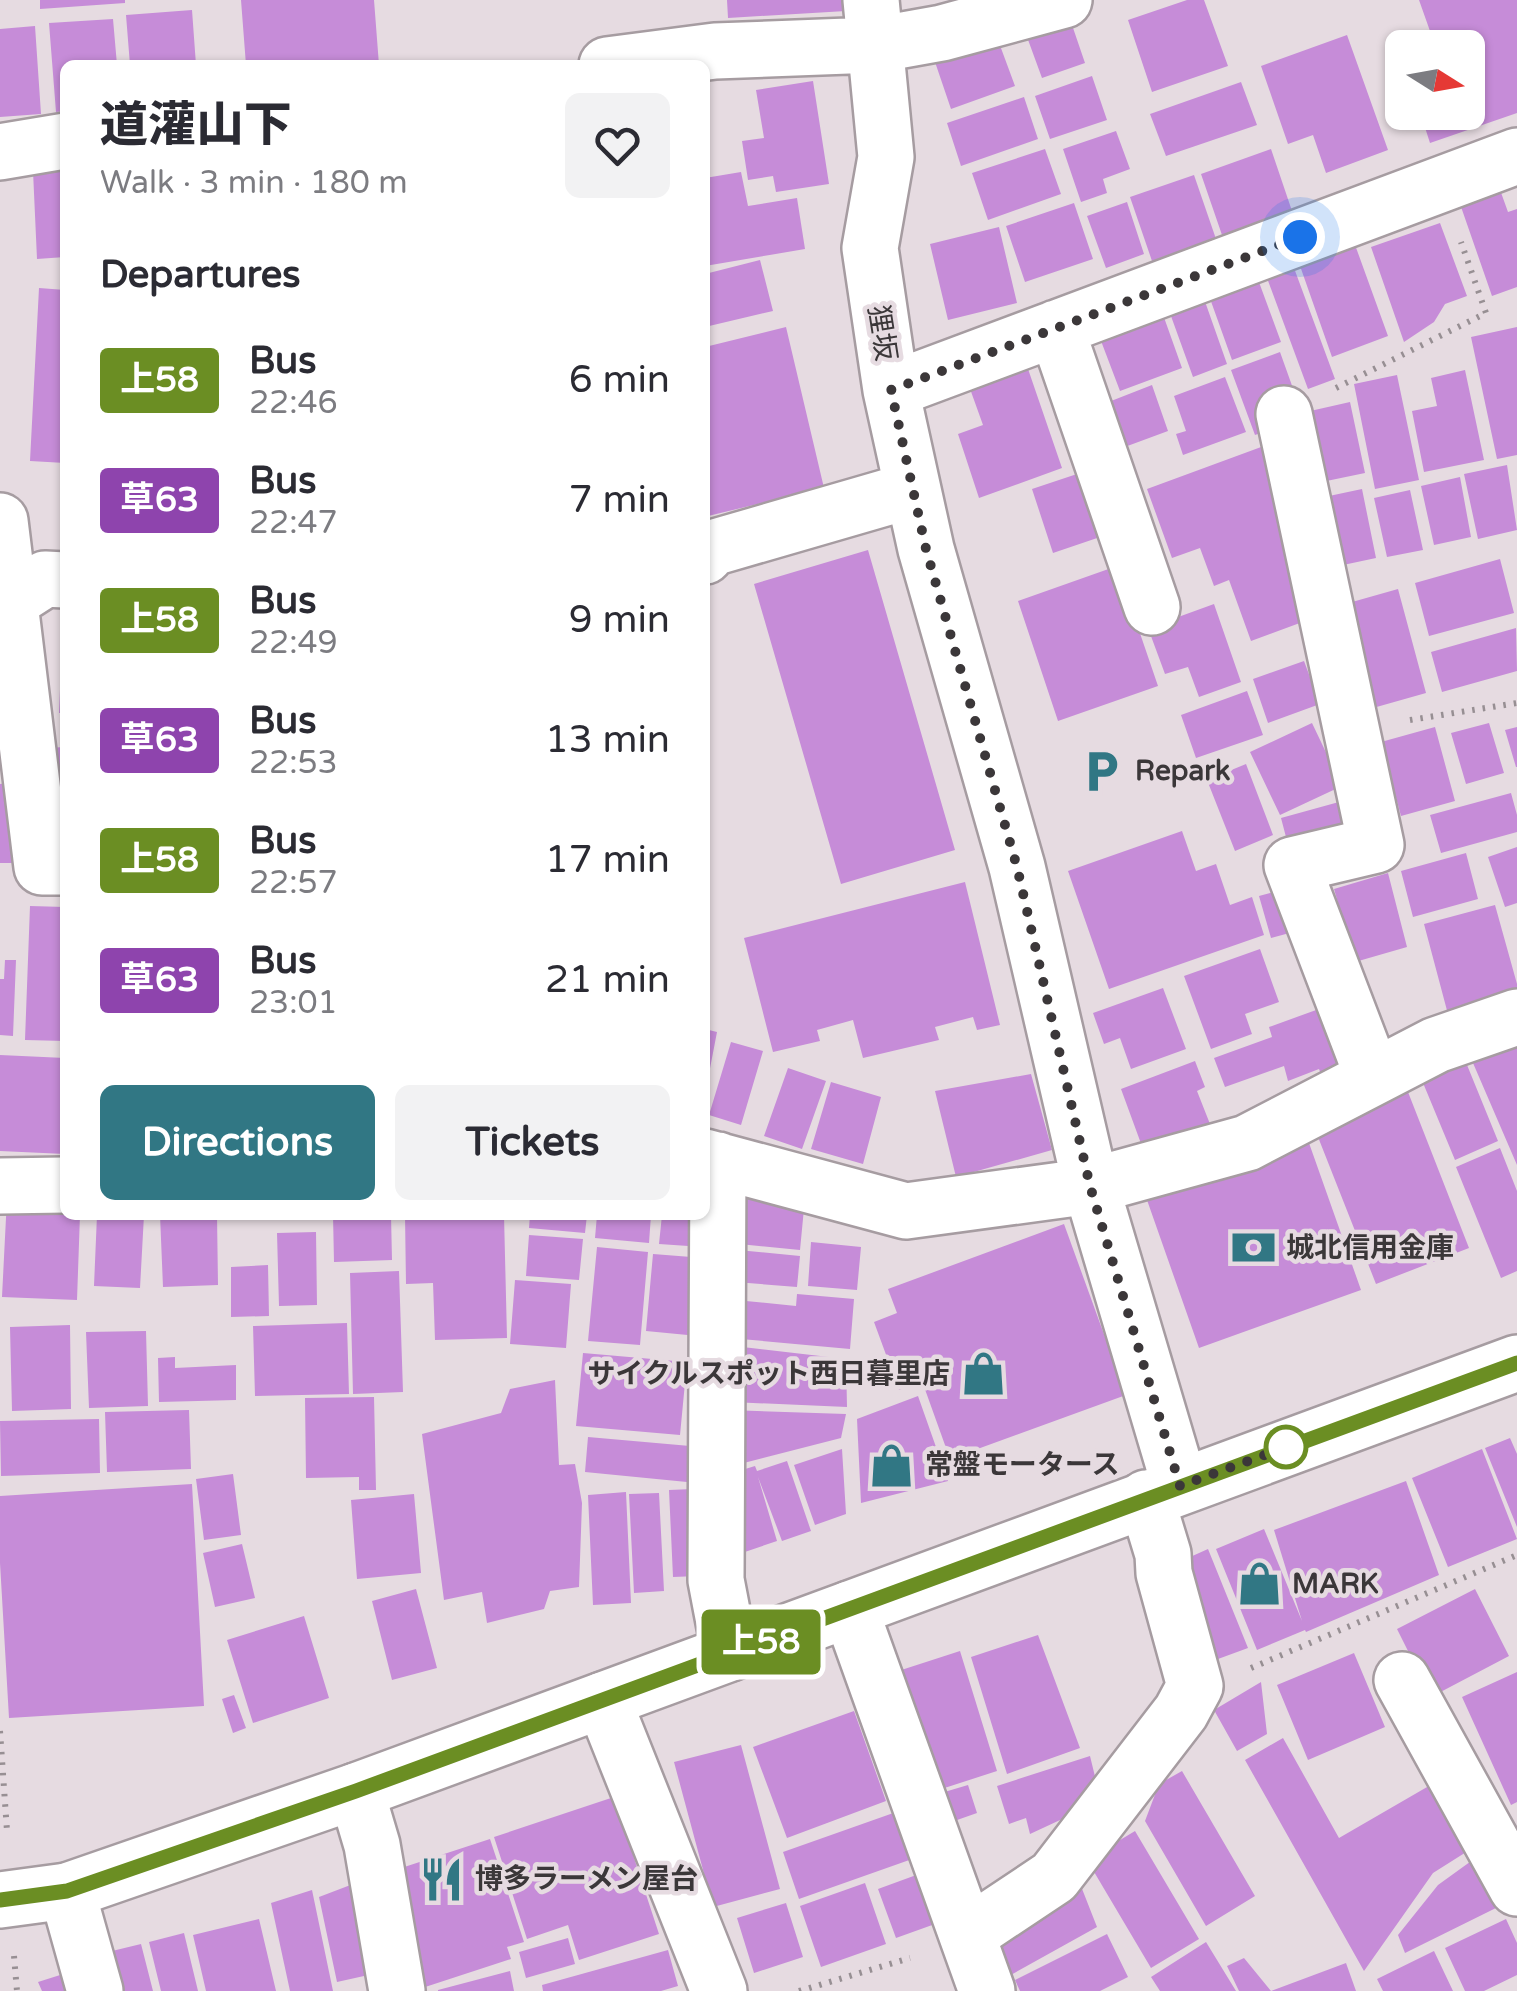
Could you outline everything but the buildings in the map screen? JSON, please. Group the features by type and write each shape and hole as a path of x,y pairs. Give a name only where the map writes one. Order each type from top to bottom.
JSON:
{"street":[{"path":"649,60 873,23 942,34 1064,0"},
{"name":"狸坂","path":"873,23 886,158 870,248 891,390 912,490 1017,867 1163,1492 1195,1686"},
{"path":"0,152 60,142"},
{"path":"891,390 1517,156"},
{"path":"1056,328 1152,607"},
{"path":"1284,414 1376,845 1292,865 1373,1077"},
{"path":"710,550 912,490"},
{"path":"0,521 5,606 42,867 60,867"},
{"path":"5,606 45,578 60,580"},
{"path":"730,1653 716,1580 712,1158 906,1211 1090,1186 1248,1143 1436,1045 1517,1017"},
{"path":"0,1186 60,1185"},
{"path":"0,1900 67,1891 356,1791 1517,1363"},
{"path":"850,1610 987,1991"},
{"path":"1402,1680 1517,1888"},
{"path":"967,1935 1054,1877 1181,1712 1195,1686"},
{"path":"604,1700 719,1991"},
{"path":"356,1791 372,1845 396,1991"},
{"path":"67,1891 95,1991"}],"path":[{"path":"1284,414 1486,313 1440,185"},
{"path":"1354,728 1517,703"},
{"path":"1195,1686 1212,1684 1517,1554"},
{"path":"0,1731 8,1830"},
{"path":"799,1991 892,1965 967,1935"}],"bus line":[{"name":"上58","path":"0,1900 67,1891 356,1791 1517,1363"}],"place":[{"name":"Repark","path":"1102,771"},
{"name":"城北信用金庫","path":"1253,1248"},
{"name":"サイクルスポット西日暮里店","path":"983,1374"},
{"name":"常盤モータース","path":"892,1465"},
{"name":"MARK","path":"1259,1584"},
{"name":"博多ラーメン屋台","path":"442,1879"}],"route":[{"path":"1286,1447 1292,1445 1180,1486 1090,1186 1017,867 926,549 891,390 1300,237"}]}
